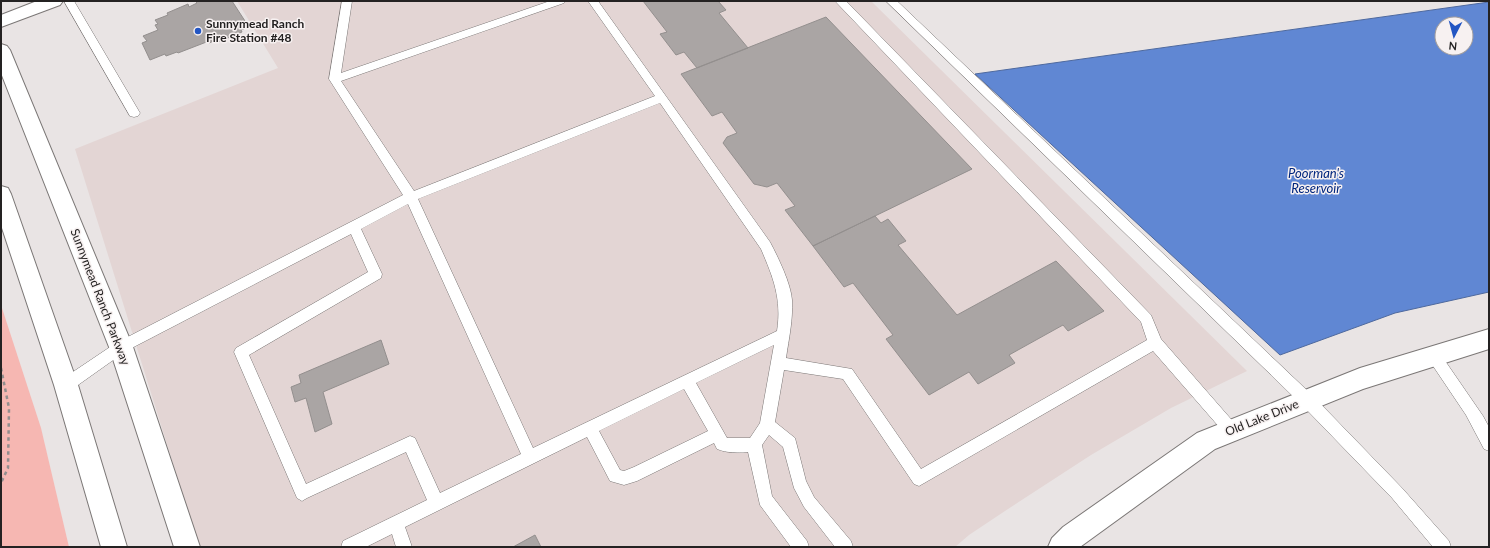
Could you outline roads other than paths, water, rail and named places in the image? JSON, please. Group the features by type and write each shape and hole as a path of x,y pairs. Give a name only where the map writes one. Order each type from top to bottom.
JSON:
{"main road":[{"path":"1,21 54,1"},
{"name":"Sunnymead Ranch Parkway","path":"1,50 121,347 187,547"},
{"path":"1,194 66,385 114,547"},
{"name":"Old Lake Drive","path":"1061,547 1072,536 1206,441 1360,379 1489,339"}],"lane":[{"path":"69,1 134,113"},
{"path":"347,1 334,79 411,197 530,458"},
{"path":"334,79 560,1"},
{"path":"593,1 766,246 777,272 785,298 785,321 767,425 754,444 740,447 722,444 687,381"},
{"path":"840,1 1146,319 1155,343 1232,431"},
{"path":"891,1 1307,400 1397,493 1443,547"},
{"path":"66,385 121,347 411,197 662,98"},
{"path":"354,227 376,274 242,352 302,493 410,443 436,503"},
{"path":"349,547 783,334"},
{"path":"778,363 847,373 919,479 1155,343"},
{"path":"1434,356 1465,401 1489,444"},
{"path":"767,425 790,443 799,483 809,502 845,547"},
{"path":"590,428 615,476 624,478 637,474 717,434"},
{"path":"754,444 765,500 801,547"},
{"path":"396,523 404,547"}],"water":[{"name":"Poorman's Reservoir","path":"1489,2 1489,292 1395,313 1280,355 975,74"}],"place":[{"name":"Sunnymead Ranch Fire Station #48","path":"198,31"}]}
